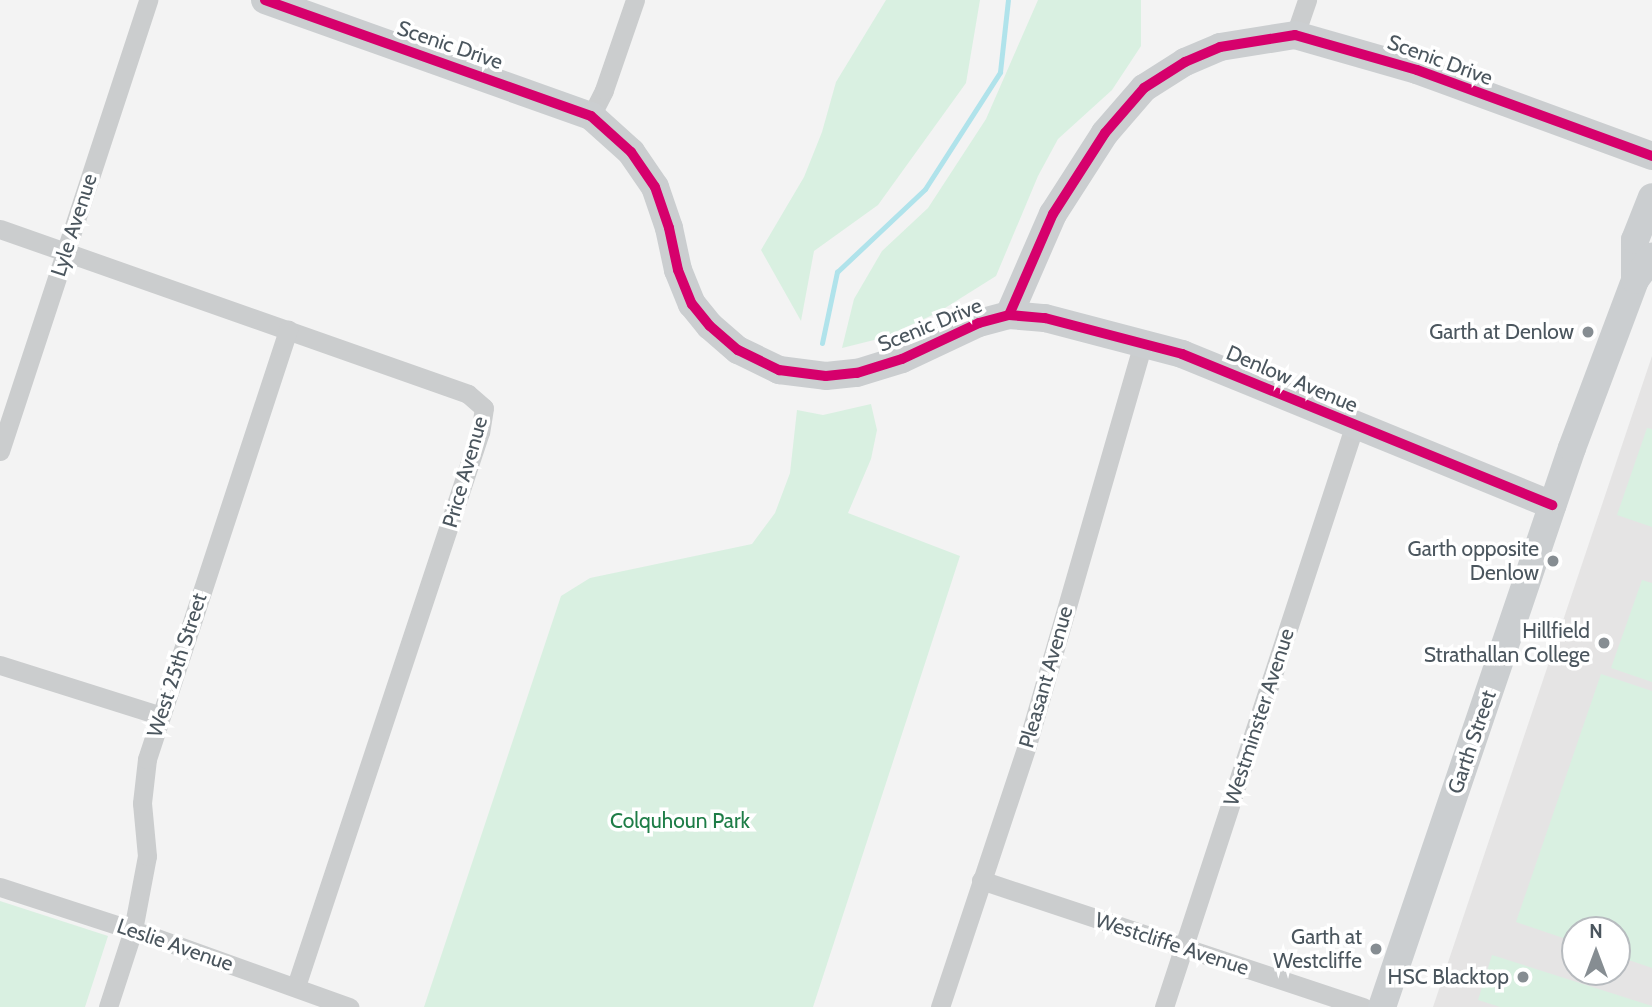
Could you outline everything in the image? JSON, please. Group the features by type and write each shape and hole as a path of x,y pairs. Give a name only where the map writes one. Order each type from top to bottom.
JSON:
{"street":[{"name":"Lyle Avenue","path":"0,451 148,0"},
{"name":"Scenic Drive","path":"265,0 591,116 631,152 655,187 669,228 678,270 692,303 710,326 738,350 762,363 779,370 826,376 857,373 902,359 979,323 1009,314 1053,214 1105,133 1144,88 1185,62 1220,47 1296,36 1417,70 1652,156"},
{"path":"591,116 604,90 635,0"},
{"path":"1296,36 1307,0"},
{"name":"Garth Street","path":"1635,280 1635,240 1652,197"},
{"name":"Price Avenue","path":"0,229 468,394 484,408 476,444 296,986"},
{"name":"Garth Street","path":"1382,1007 1552,505 1635,280 1652,257"},
{"name":"Denlow Avenue","path":"1009,314 1045,318 1182,354 1354,427 1552,505"},
{"name":"West 25th Street","path":"108,1007 133,930 147,856 142,803 147,759 159,715 288,330"},
{"name":"Pleasant Avenue","path":"940,1007 1027,745 1143,343"},
{"name":"Westminster Avenue","path":"1164,1007 1354,427"},
{"path":"0,665 159,715"},
{"name":"Westcliffe Avenue","path":"981,880 1363,1007"},
{"name":"Leslie Avenue","path":"0,887 296,986 349,1007"}],"shaded area":[{"name":"Hillfield Strathallan College","path":"1652,356 1652,1007 1433,1007"}],"green space":[{"path":"886,0 980,0 966,83 878,205 814,251 801,321 761,250 804,177 822,132 836,82"},
{"path":"1038,0 1141,0 1141,46 1112,90 1058,139 1038,176 996,276 937,313 882,338 842,348 854,299 882,251 928,208 986,119"},
{"name":"Colquhoun Park","path":"871,404 877,430 871,459 848,513 960,556 813,1007 424,1007 561,596 590,578 752,544 775,513 790,473 797,410 823,415"},
{"path":"1647,428 1652,429 1652,527 1617,515"},
{"path":"1642,580 1652,583 1652,682 1611,668"},
{"path":"1601,674 1652,691 1652,968 1631,961 1631,916 1561,916 1561,937 1516,922"},
{"path":"0,901 108,936 85,1007 0,1007"},
{"name":"HSC Blacktop","path":"1492,955 1561,977 1561,986 1589,986 1652,1007 1500,1007 1478,1000"}],"waterway":[{"path":"822,343 837,272 925,189 1000,72 1008,0"}],"cycle path":[{"path":"265,0 591,116 631,152 655,187 669,228 678,270 692,304 710,326 738,350 779,370 826,376 857,373 902,359 979,323 1009,315 1045,318 1182,354 1552,505"},
{"path":"1009,315 1053,214 1105,133 1144,88 1185,62 1220,47 1295,35 1417,70 1652,156"}],"place":[{"name":"Garth at Denlow","path":"1588,332"},
{"name":"Garth opposite Denlow","path":"1553,561"},
{"name":"Hillfield Strathallan College","path":"1604,643"},
{"name":"Garth at Westcliffe","path":"1376,949"},
{"name":"HSC Blacktop","path":"1523,977"}]}
